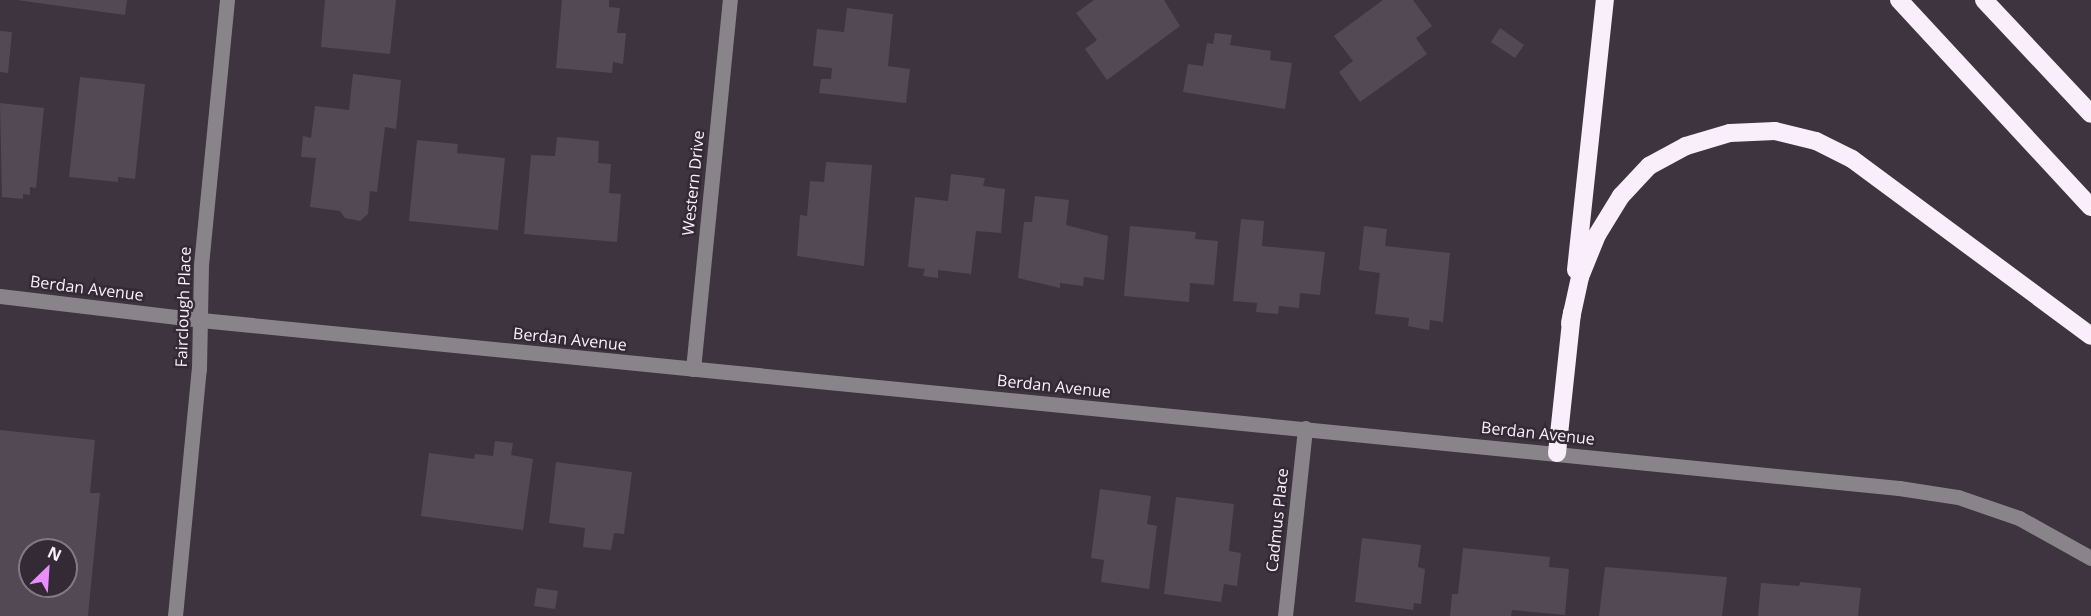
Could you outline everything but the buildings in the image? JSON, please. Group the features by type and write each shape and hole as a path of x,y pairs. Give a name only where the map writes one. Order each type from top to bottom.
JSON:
{"highway":[{"path":"1557,453 1605,0"},
{"path":"1899,0 2091,207"},
{"path":"1984,0 2091,114"},
{"path":"1570,323 1580,277 1597,235 1621,196 1649,166 1686,146 1730,133 1775,131 1816,141 1852,159 2091,336"}],"street":[{"name":"Fairclough Place","path":"175,616 201,320 201,266 227,0"},
{"name":"Western Drive","path":"693,369 730,0"},
{"name":"Berdan Avenue","path":"0,296 201,320 1557,453 1958,497 2019,518 2091,558"},
{"name":"Cadmus Place","path":"1285,616 1305,428"}]}
